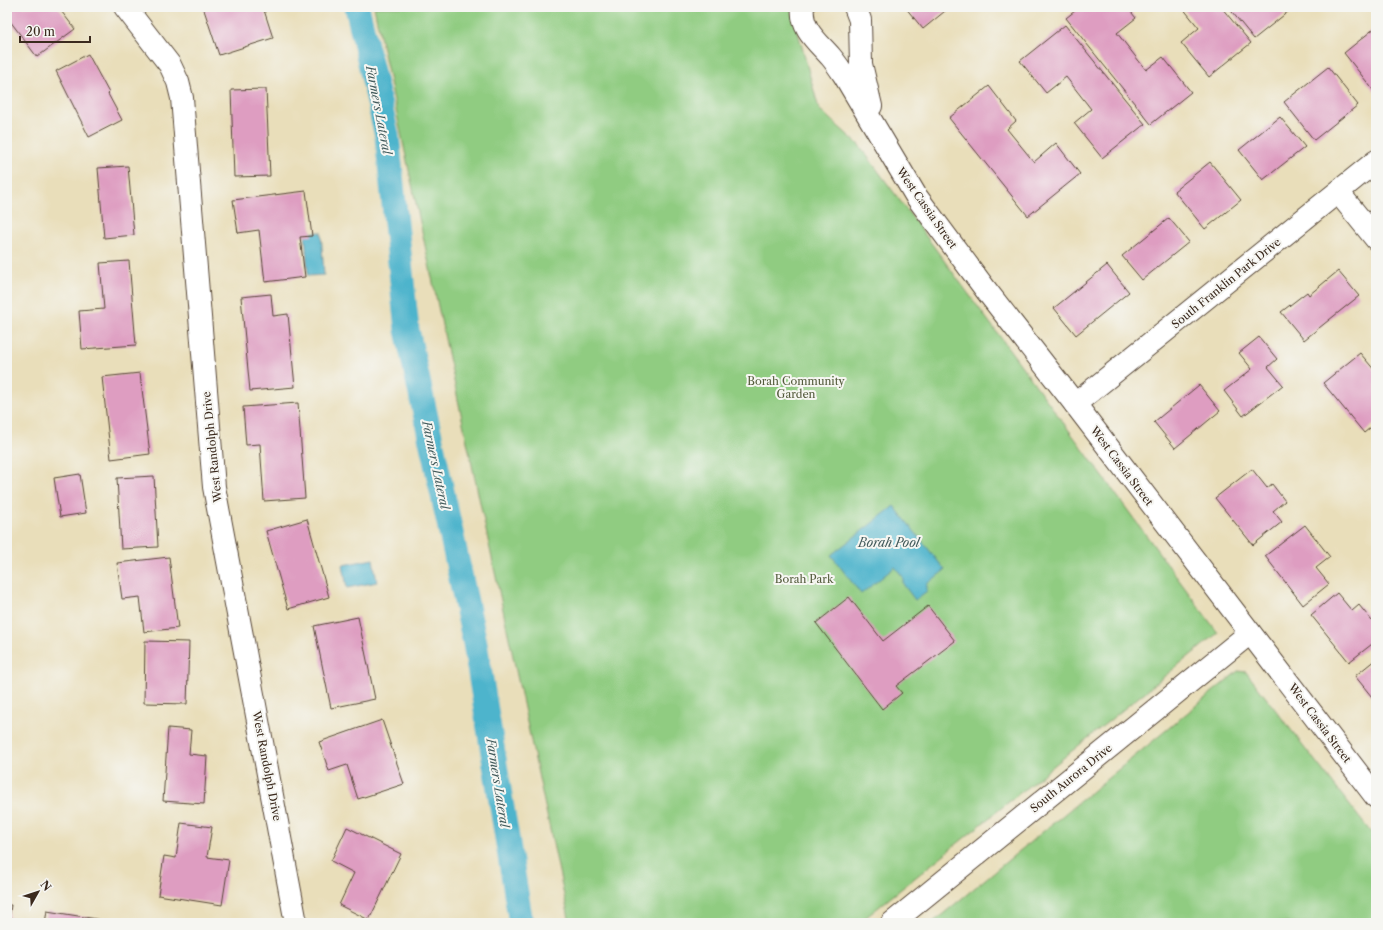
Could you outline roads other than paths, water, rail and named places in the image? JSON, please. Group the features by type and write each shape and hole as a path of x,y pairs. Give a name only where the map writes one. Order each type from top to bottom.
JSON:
{"street":[{"name":"West Randolph Drive","path":"125,7 170,65 178,82 182,98 214,486 296,923"},
{"name":"West Cassia Street","path":"803,7 802,14 804,26 832,58 844,75 916,196 986,290 1376,797"},
{"path":"855,7 860,20 861,64 876,130"},
{"name":"South Franklin Park Drive","path":"1075,404 1376,161"},
{"path":"1338,192 1376,239"},
{"name":"South Aurora Drive","path":"892,923 1250,633"}],"water":[{"path":"321,232 324,275 308,276 305,233"},
{"name":"Borah Pool","path":"894,506 945,570 927,584 927,591 915,600 903,584 903,577 895,567 861,594 831,555"},
{"path":"373,559 377,582 347,588 343,565"}],"waterway":[{"name":"Farmers Lateral","path":"357,7 387,136 407,330 475,643 521,923"}],"park label":[{"name":"Borah Community Garden","path":"796,387"},
{"name":"Borah Park","path":"804,579"}]}
